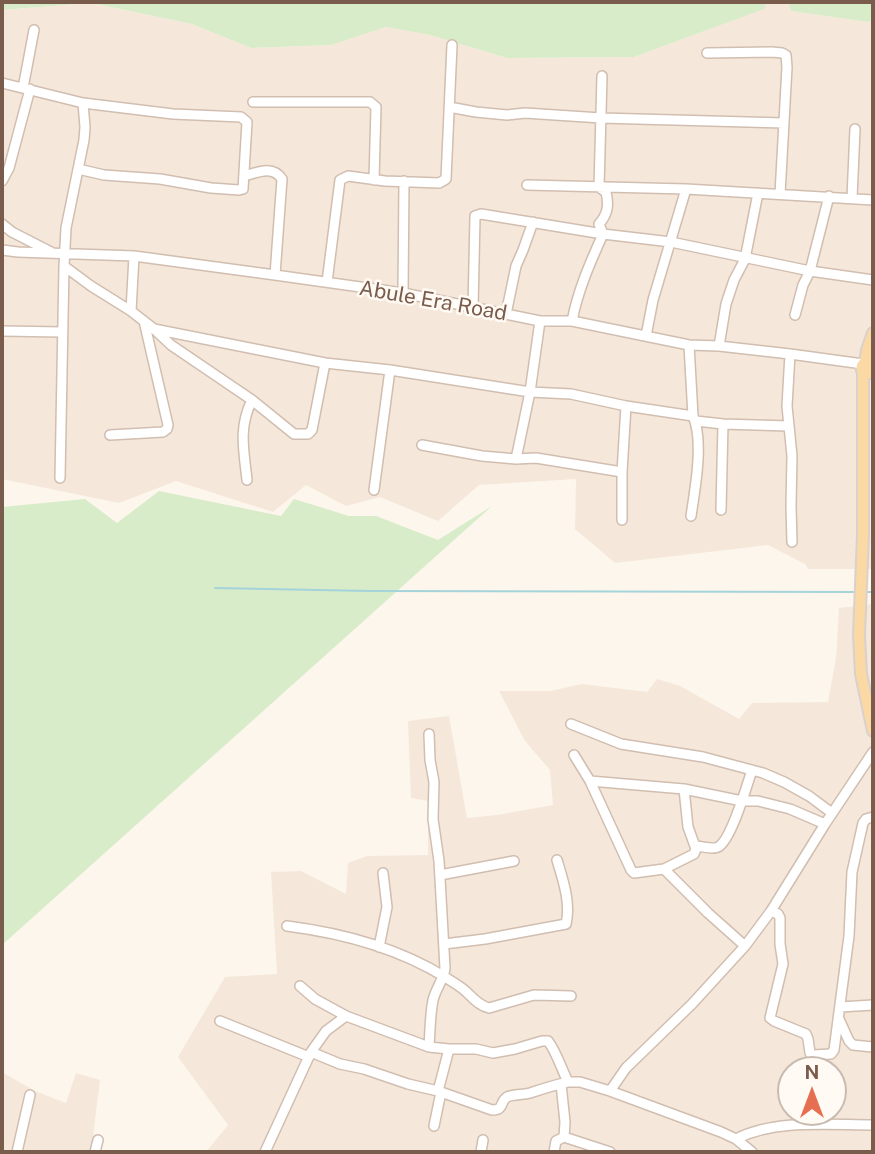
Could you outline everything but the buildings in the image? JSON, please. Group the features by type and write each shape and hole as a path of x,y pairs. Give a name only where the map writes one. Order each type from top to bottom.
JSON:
{"main road":[{"path":"873,333 867,350 869,366 864,578 859,635 861,674 873,731"},
{"path":"862,604 866,661 873,702"}],"street":[{"path":"2,181 9,168 26,88 34,30"},
{"path":"327,282 341,180 348,176 439,183 446,179 452,44"},
{"path":"706,53 782,52 786,55 780,194"},
{"path":"599,187 602,76"},
{"path":"2,83 83,103 173,114 241,117 247,122 243,189 211,188 168,180 104,175 78,169"},
{"path":"253,102 370,102 376,107 374,180"},
{"path":"60,478 65,228 85,127 83,103"},
{"path":"450,107 507,115 525,113 784,123"},
{"path":"852,198 855,129"},
{"path":"244,176 266,170 274,171 282,179 275,275"},
{"path":"403,293 404,181"},
{"path":"527,185 686,189 873,200"},
{"path":"572,321 587,268 603,234 599,225 605,218 608,202 606,192 599,187"},
{"path":"646,336 653,300 686,189"},
{"path":"719,346 726,304 734,279 745,258 758,193"},
{"path":"795,315 803,285 810,271 829,197"},
{"path":"473,308 475,216 481,214 671,242 810,271 873,280"},
{"path":"506,314 516,266 533,222"},
{"path":"2,224 53,253"},
{"name":"Abule Era Road","path":"2,250 134,256 403,293 540,321 572,321 689,345 790,354 869,366"},
{"path":"131,311 134,256"},
{"path":"64,266 131,311 171,345 252,400 294,434 308,434 312,430 325,363"},
{"path":"110,435 163,432 167,429 144,321"},
{"path":"516,459 530,392 540,321"},
{"path":"154,329 325,363 390,370 530,392 571,394 723,424 789,426"},
{"path":"2,331 62,332"},
{"path":"689,345 699,443 691,516"},
{"path":"790,354 786,406 792,456 792,542"},
{"path":"374,490 390,370"},
{"path":"247,480 243,427 252,400"},
{"path":"622,520 626,406"},
{"path":"721,510 723,424"},
{"path":"422,445 482,456 536,458 622,472"},
{"path":"571,724 621,744 703,757 752,770 784,782 832,813"},
{"path":"429,734 445,968 433,999 429,1047"},
{"path":"610,1091 626,1068 692,1004 745,946 771,911 873,752"},
{"path":"574,755 590,781 634,873 664,869 694,854 695,846 688,827 684,789"},
{"path":"695,846 719,847 728,836 752,770"},
{"path":"590,781 684,789 742,801 758,801 790,809 825,824"},
{"path":"771,911 780,918 783,964 770,1018 806,1034 810,1053 831,1054 839,1018 849,936 852,872 863,823 873,817"},
{"path":"444,944 566,924 567,902 557,860"},
{"path":"440,875 514,861"},
{"path":"664,869 745,946"},
{"path":"379,947 387,907 383,873"},
{"path":"287,926 315,930 379,947 413,960 463,988 484,1007 489,1008 534,995 570,996"},
{"path":"300,986 315,999 346,1016 429,1047 476,1049 494,1053 548,1041 554,1049 564,1083 564,1137"},
{"path":"840,1007 873,1004"},
{"path":"265,1152 310,1055 326,1031 346,1016"},
{"path":"839,1018 853,1045 873,1047"},
{"path":"220,1021 310,1055 439,1091 492,1110 500,1108 509,1096 528,1094 564,1083 580,1082 736,1139 752,1152"},
{"path":"434,1126 449,1049"},
{"path":"17,1152 30,1095"},
{"path":"736,1139 750,1132 776,1127 873,1125"},
{"path":"554,1152 556,1141 564,1137 610,1152"},
{"path":"95,1152 98,1140"},
{"path":"481,1152 483,1140"}],"shaded area":[{"path":"767,2 788,2 791,11 868,22 873,19 873,569 808,569 805,564 768,545 615,563 575,529 576,479 479,485 438,521 380,497 346,506 306,485 273,512 176,481 119,503 2,479 2,10 91,3 192,24 251,48 331,45 386,27 430,35 507,58 634,57 763,9"},
{"path":"873,604 873,1152 206,1152 228,1125 178,1057 225,977 277,974 271,872 301,871 346,894 348,863 367,856 428,855 428,801 411,798 408,721 449,716 467,818 497,815 553,805 550,770 525,741 499,691 550,691 582,684 647,692 657,679 680,686 739,719 752,703 828,702 836,658 839,608"},
{"path":"2,1072 35,1091 66,1103 76,1073 100,1080 91,1152 2,1152"}],"green space":[{"path":"2,2 767,2 764,9 634,57 507,58 430,35 386,27 331,45 251,48 192,24 91,3 2,10"},
{"path":"788,2 873,2 873,19 868,22 791,11"},
{"path":"159,491 281,516 294,499 349,516 376,516 438,540 492,506 2,945 2,507 85,499 117,523"}],"waterway":[{"path":"215,588 855,592"},
{"path":"864,592 873,592"}]}
